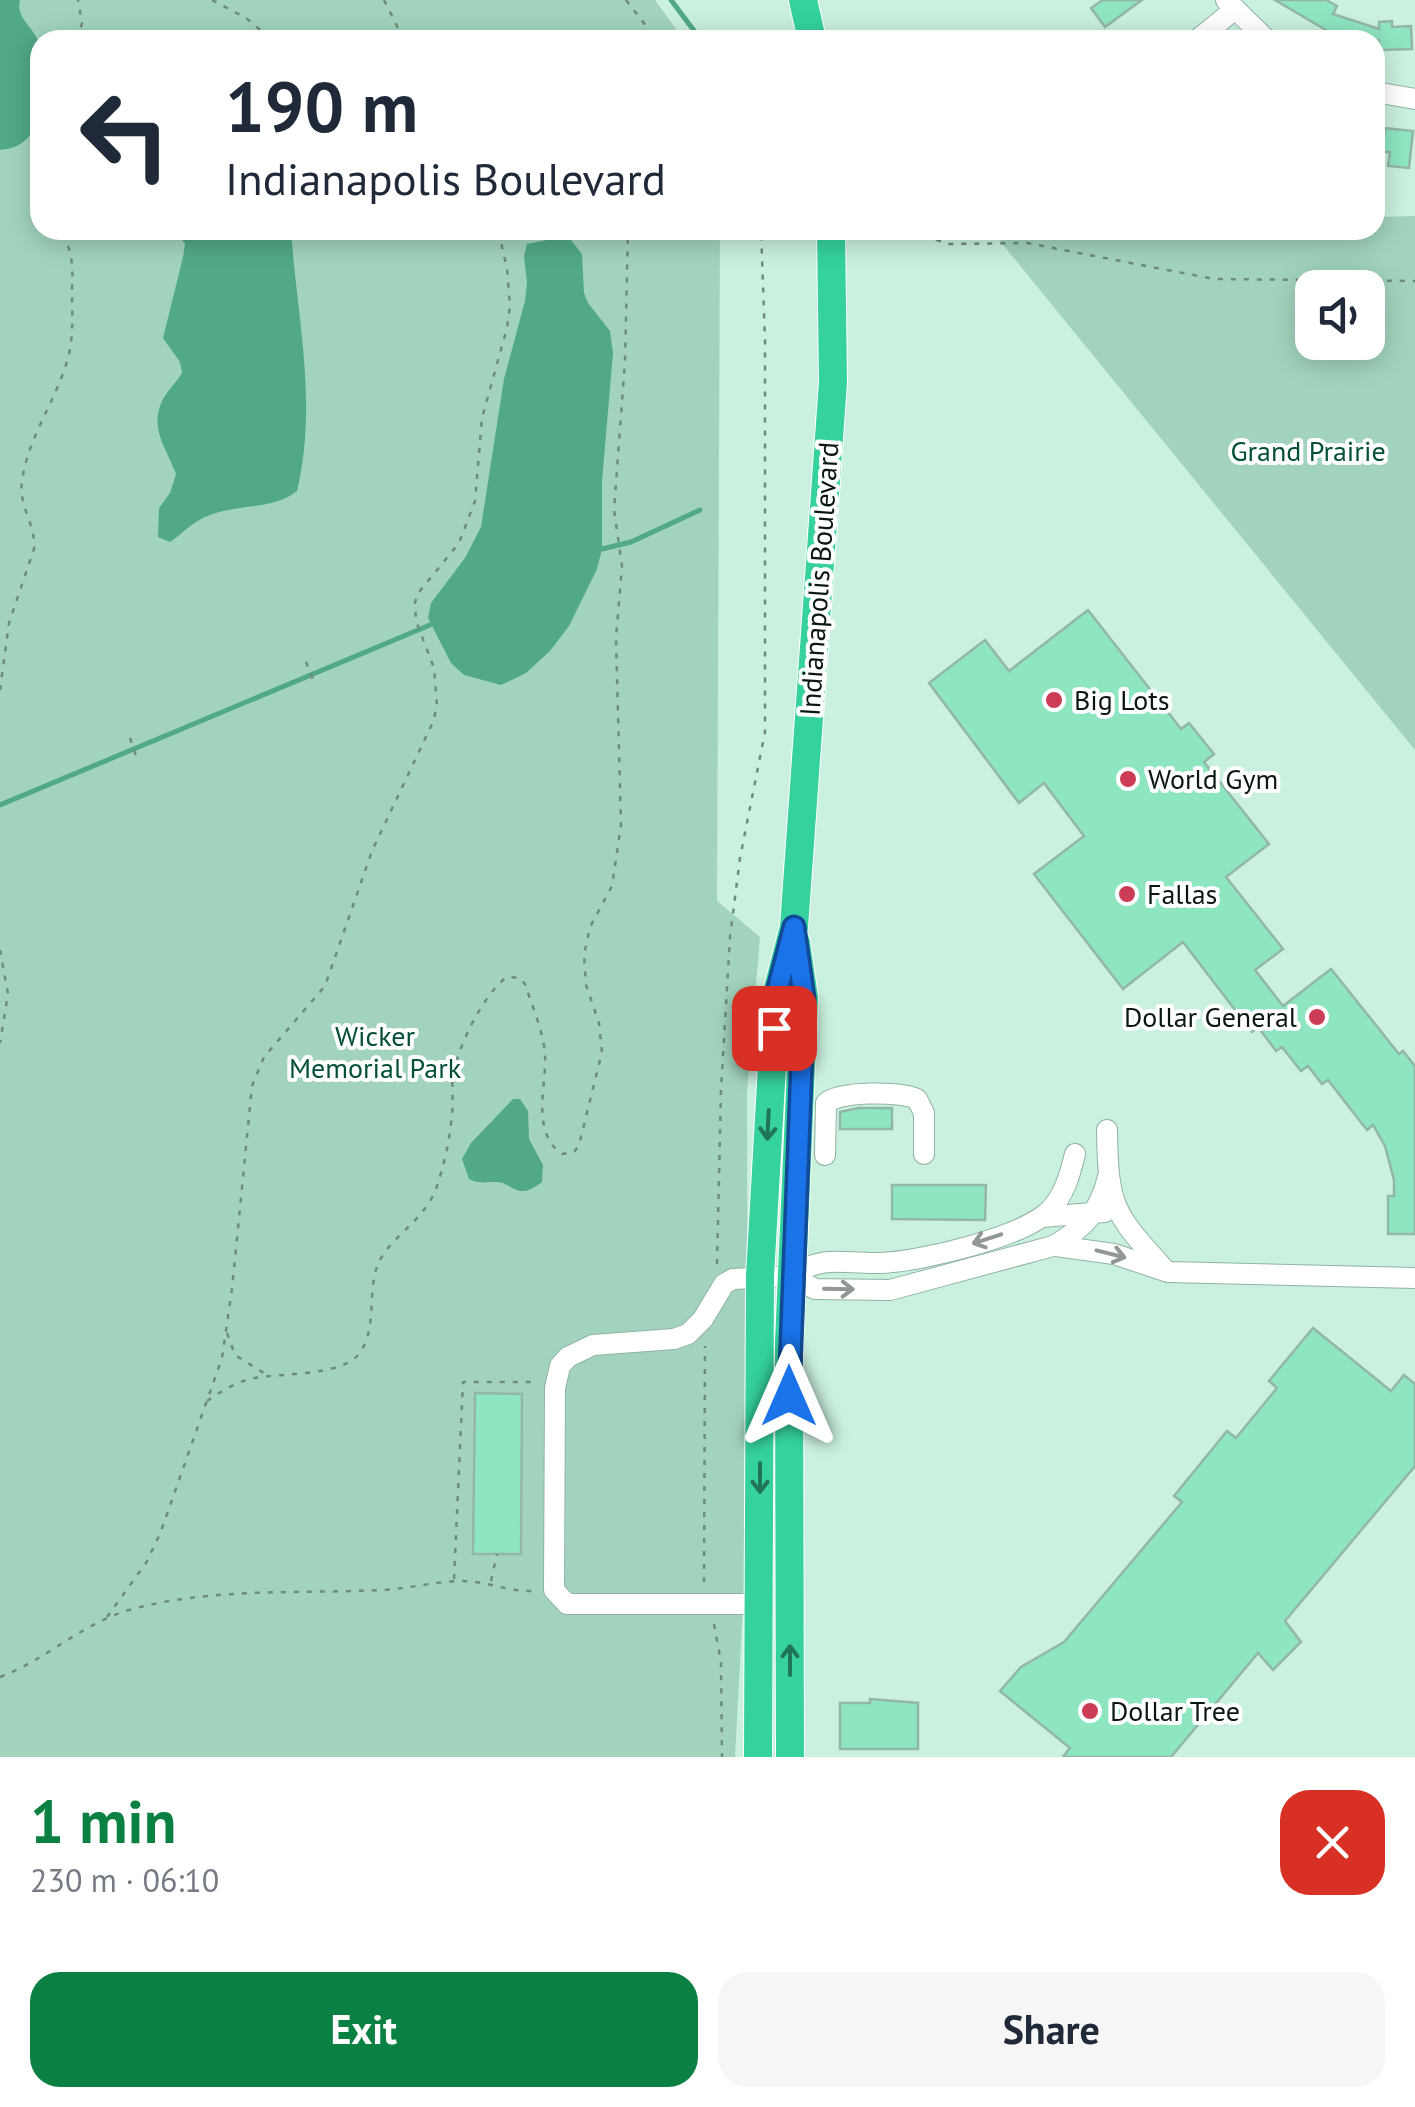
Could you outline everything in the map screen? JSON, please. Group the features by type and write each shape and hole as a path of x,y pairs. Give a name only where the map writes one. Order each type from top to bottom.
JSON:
{"highway":[{"path":"804,0 810,30"},
{"name":"Indianapolis Boulevard","path":"758,1757 760,1276 776,996 794,927 832,401 832,240"},
{"name":"Indianapolis Boulevard","path":"790,1757 791,1276 804,998 794,927"}],"street":[{"path":"1206,30 1230,5 1256,30"},
{"path":"1385,93 1410,97"},
{"path":"825,1154 826,1103 844,1095 905,1095 917,1099 924,1113 924,1154"},
{"path":"1107,1130 1107,1212 1168,1272"},
{"path":"791,1276 813,1262 882,1263 928,1258 1026,1226 1042,1217 1064,1190 1076,1154"},
{"path":"1042,1217 1107,1212"},
{"path":"759,1604 567,1604 554,1590 556,1382 560,1366 568,1357 593,1345 674,1339 688,1334 703,1319 724,1284 733,1279 791,1276 814,1289 890,1290 1052,1246 1107,1212"},
{"path":"1052,1246 1114,1254 1168,1272 1415,1278"}],"path":[{"path":"78,0 80,30"},
{"path":"212,0 260,30"},
{"path":"384,0 399,30"},
{"path":"626,0 649,30"},
{"path":"0,690 10,623 34,548 35,536 20,494 22,480 33,440 68,358 71,338 71,256 64,240"},
{"path":"106,1617 146,1563 208,1401 227,1332 252,1086 264,1057 325,986 372,850 430,732 437,690 434,668 416,621 415,602 459,542 476,501 482,418 510,306 500,240"},
{"path":"208,1401 238,1383 337,1367 360,1354 370,1326 373,1278 383,1253 424,1213 437,1185 452,1116 456,1062 487,999 507,977 520,978 524,984 542,1036 542,1112 551,1142 562,1154 574,1152 579,1145 602,1052 599,1023 586,985 584,956 590,927 612,886 622,825 616,638 622,577 614,510 625,361 628,240"},
{"path":"714,1299 730,937 740,858 764,732 765,340 761,240"},
{"path":"937,240 947,244 1027,242 1214,279 1415,280"},
{"path":"306,662 316,685"},
{"path":"130,738 138,762"},
{"path":"0,950 8,994 0,1044"},
{"path":"227,1332 235,1355 269,1376"},
{"path":"705,1338 703,1576 722,1662 722,1757"},
{"path":"454,1581 464,1382 556,1382"},
{"path":"491,1582 497,1554"},
{"path":"0,1676 106,1617 168,1601 216,1595 383,1590 454,1581 491,1582 526,1591 554,1590"}],"green space":[{"name":"Wicker Memorial Park","path":"0,0 655,0 677,30 30,30 30,240 720,240 717,901 760,937 747,1092 748,1513 735,1757 0,1757"},
{"name":"Grand Prairie","path":"1415,216 1415,750 999,240 1385,240 1385,217"}],"shaded area":[{"path":"0,0 20,0 20,13 31,30 30,135 24,142 0,150"},
{"path":"182,240 292,240 306,425 297,491 277,501 210,515 170,542 158,537 159,508 170,493 176,474 157,421 162,401 182,373 180,362 163,338 185,244"},
{"path":"571,240 582,254 588,303 610,331 613,353 602,481 602,549 597,569 569,626 526,673 501,685 464,675 451,663 428,618 431,603 465,558 481,527 504,379 525,301 527,244"},
{"path":"513,1099 520,1099 528,1111 529,1139 543,1165 542,1182 526,1191 469,1179 462,1159 471,1143"}],"building":[{"path":"1103,0 1142,0 1105,27 1091,8"},
{"path":"1275,0 1326,0 1337,6 1333,14 1379,29 1379,22 1392,21 1392,27 1411,26 1412,49 1385,50 1385,30 1326,30"},
{"path":"1385,128 1413,131 1409,168 1388,166 1390,152 1385,152"},
{"path":"1088,610 1181,729 1189,723 1214,754 1204,762 1269,844 1226,877 1283,949 1255,970 1283,1006 1331,969 1399,1054 1403,1051 1415,1066 1415,1234 1388,1234 1388,1196 1394,1196 1394,1180 1385,1146 1373,1125 1367,1130 1328,1080 1322,1084 1308,1066 1301,1071 1282,1047 1276,1051 1258,1027 1252,1032 1183,942 1123,989 1034,874 1084,836 1044,783 1019,803 929,683 985,640 1009,671"},
{"path":"892,1108 892,1129 840,1129 840,1112"},
{"path":"892,1185 986,1185 985,1220 892,1219"},
{"path":"1313,1328 1391,1391 1404,1375 1415,1384 1415,1466 1285,1621 1301,1642 1273,1670 1258,1653 1171,1757 1063,1757 1070,1748 1000,1691 1021,1667 1064,1642 1182,1502 1174,1496 1227,1431 1236,1438 1277,1388 1269,1381"},
{"path":"475,1393 522,1394 521,1554 473,1554"},
{"path":"870,1699 918,1703 918,1749 840,1749 840,1703 870,1703"}],"waterway":[{"path":"671,0 694,30"},
{"path":"602,549 631,542 700,510"},
{"path":"0,805 430,625"}],"place":[{"name":"Big Lots","path":"1054,700"},
{"name":"World Gym","path":"1128,779"},
{"name":"Fallas","path":"1127,894"},
{"name":"Dollar General","path":"1317,1017"},
{"name":"Dollar Tree","path":"1090,1711"}],"route":[{"path":"774,1028 776,996 794,927 804,998 788,1342 789,1396"}]}
